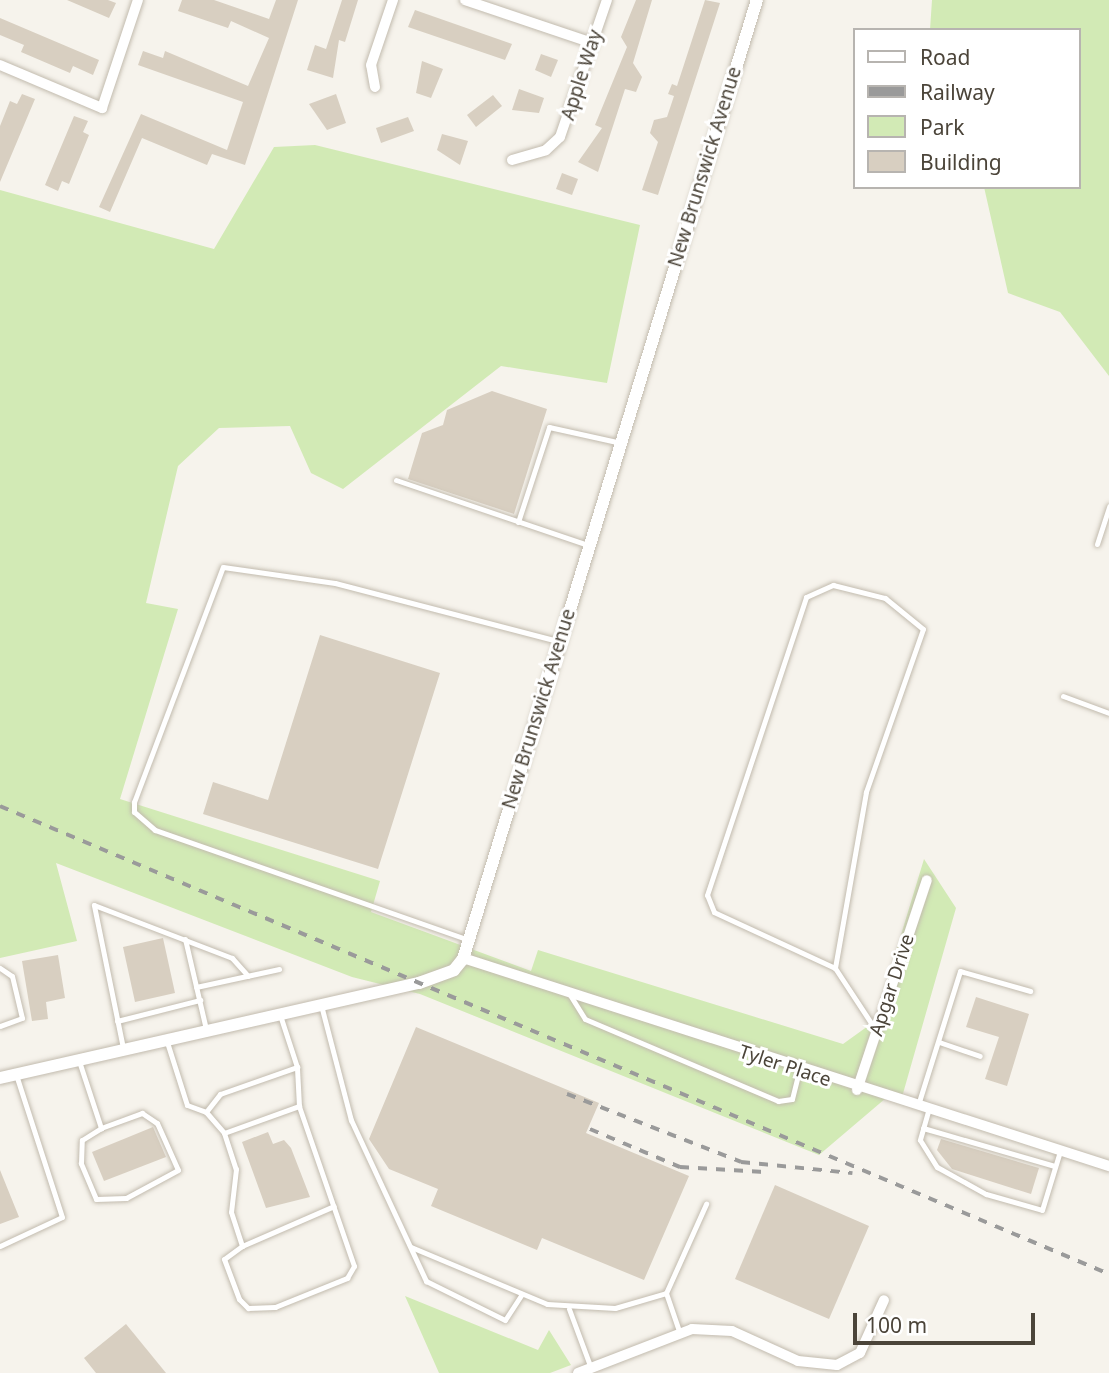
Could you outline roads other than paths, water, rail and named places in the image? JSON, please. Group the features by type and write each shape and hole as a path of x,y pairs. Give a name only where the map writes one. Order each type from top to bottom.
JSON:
{"street":[{"path":"0,65 102,108 138,0"},
{"path":"375,87 371,65 393,0"},
{"path":"465,0 593,43"},
{"name":"Apple Way","path":"512,160 546,150 560,137 607,0"},
{"name":"New Brunswick Avenue","path":"463,958 558,641 590,546 757,0"},
{"name":"Apgar Drive","path":"857,1090 928,880"},
{"path":"0,1078 206,1029 419,983 454,970 463,958"},
{"name":"Tyler Place","path":"463,958 857,1090 924,1107 1109,1166"},
{"path":"578,1373 680,1334 732,1331 798,1361 837,1365 860,1353 884,1300"}],"lane":[{"path":"519,522 549,426 621,443"},
{"path":"396,480 590,546"},
{"path":"1097,544 1109,506"},
{"path":"469,940 155,830 134,812 134,802 223,567 335,583 558,641"},
{"path":"835,968 866,792 922,629 885,598 833,585 806,597 706,895 714,912 835,968 877,1031"},
{"path":"1063,696 1109,713"},
{"path":"123,1048 92,907 232,958 248,976"},
{"path":"185,939 206,1029"},
{"path":"0,968 12,976 22,1018 0,1026"},
{"path":"196,987 279,969"},
{"path":"1030,991 960,971 939,1042 924,1107 920,1140 937,1167 986,1194 1042,1210 1061,1150"},
{"path":"570,995 585,1019 672,1060 778,1101 792,1099 800,1071"},
{"path":"117,1021 200,1000"},
{"path":"321,1005 351,1120 429,1286 499,1318 514,1314 522,1294"},
{"path":"279,1013 297,1067 299,1106 354,1260 347,1278 275,1307 248,1308 224,1259 242,1246 334,1206"},
{"path":"166,1039 187,1105 206,1112 224,1133 236,1169 231,1212 242,1246"},
{"path":"939,1042 980,1056"},
{"path":"79,1061 101,1128"},
{"path":"206,1112 220,1094 297,1067"},
{"path":"0,1246 62,1217 16,1075"},
{"path":"224,1133 299,1106"},
{"path":"142,1113 157,1123 178,1170 126,1198 96,1199 81,1163 82,1140 101,1128 142,1113"},
{"path":"923,1128 1055,1166"},
{"path":"680,1334 666,1293 706,1204"},
{"path":"411,1247 522,1294 569,1308 615,1308 666,1293"},
{"path":"569,1308 591,1368"}],"railway":[{"path":"0,806 1109,1274"},
{"path":"567,1094 741,1162 852,1173"},
{"path":"590,1129 680,1167 765,1172"}]}
